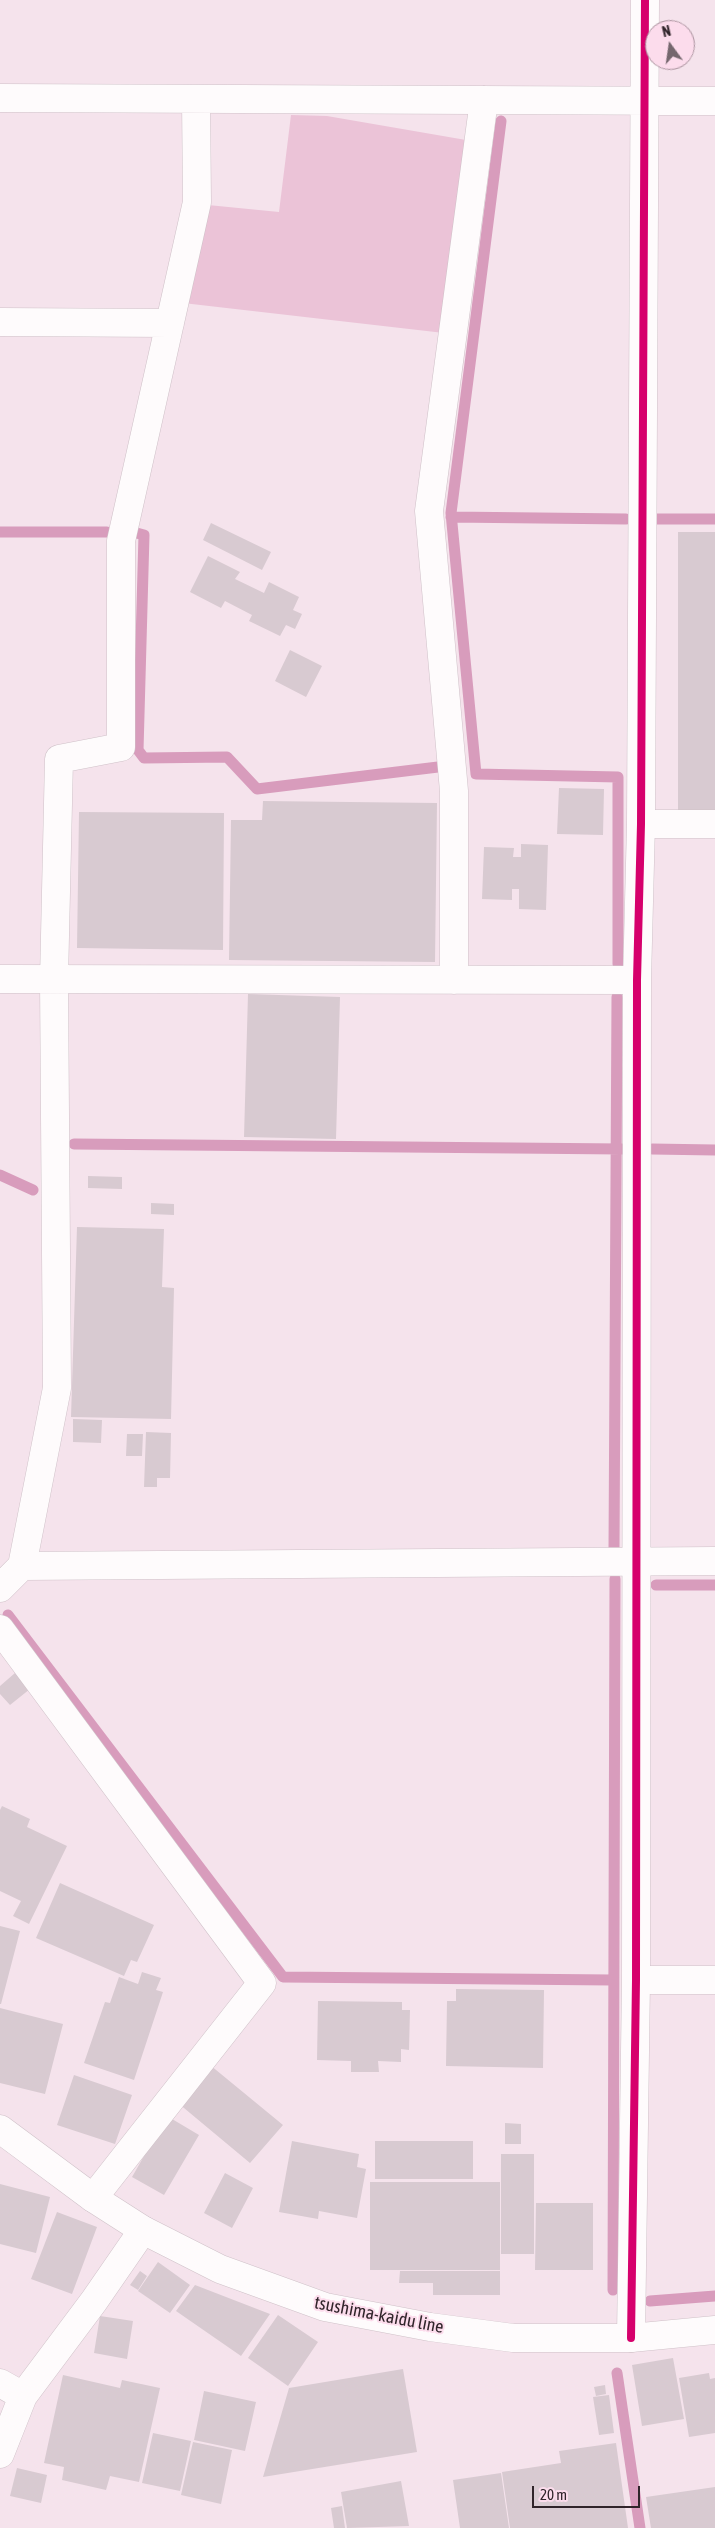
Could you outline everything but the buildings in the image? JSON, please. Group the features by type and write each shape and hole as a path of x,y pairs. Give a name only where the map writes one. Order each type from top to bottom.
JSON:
{"street":[{"path":"631,2338 636,1980 637,980 641,824 645,0"},
{"path":"0,98 715,101"},
{"path":"196,99 197,202 121,541 121,747 59,759 54,980 57,1388 6,1580 636,1560 715,1561"},
{"path":"454,980 454,791 429,511 484,100"},
{"path":"0,322 170,323"},
{"path":"641,824 715,824"},
{"path":"0,979 637,980"},
{"path":"0,1628 262,1983 92,2198"},
{"path":"636,1980 715,1980"},
{"name":"tsushima-kaidu line","path":"0,2129 92,2198 143,2230 220,2269 325,2307 430,2327 513,2338 631,2338 715,2330"},
{"path":"0,2454 23,2396 143,2230"},
{"path":"0,2383 23,2396"}],"shaded area":[{"path":"291,115 327,116 466,140 444,333 183,303 208,205 279,212"}],"waterway":[{"path":"501,121 451,513 476,774 618,777 618,964"},
{"path":"451,517 626,519"},
{"path":"656,519 715,519"},
{"path":"0,532 107,532"},
{"path":"133,532 144,535 138,750 144,758 227,757 257,789 438,767"},
{"path":"614,1549 617,997"},
{"path":"74,1144 622,1149"},
{"path":"652,1149 715,1150"},
{"path":"0,1175 33,1190"},
{"path":"613,2290 615,1579"},
{"path":"656,1585 715,1585"},
{"path":"8,1615 283,1977 612,1980"},
{"path":"650,2301 715,2296"},
{"path":"617,2373 640,2528"}],"cycle path":[{"path":"631,2338 636,1980 637,980 641,824 645,0"}]}
